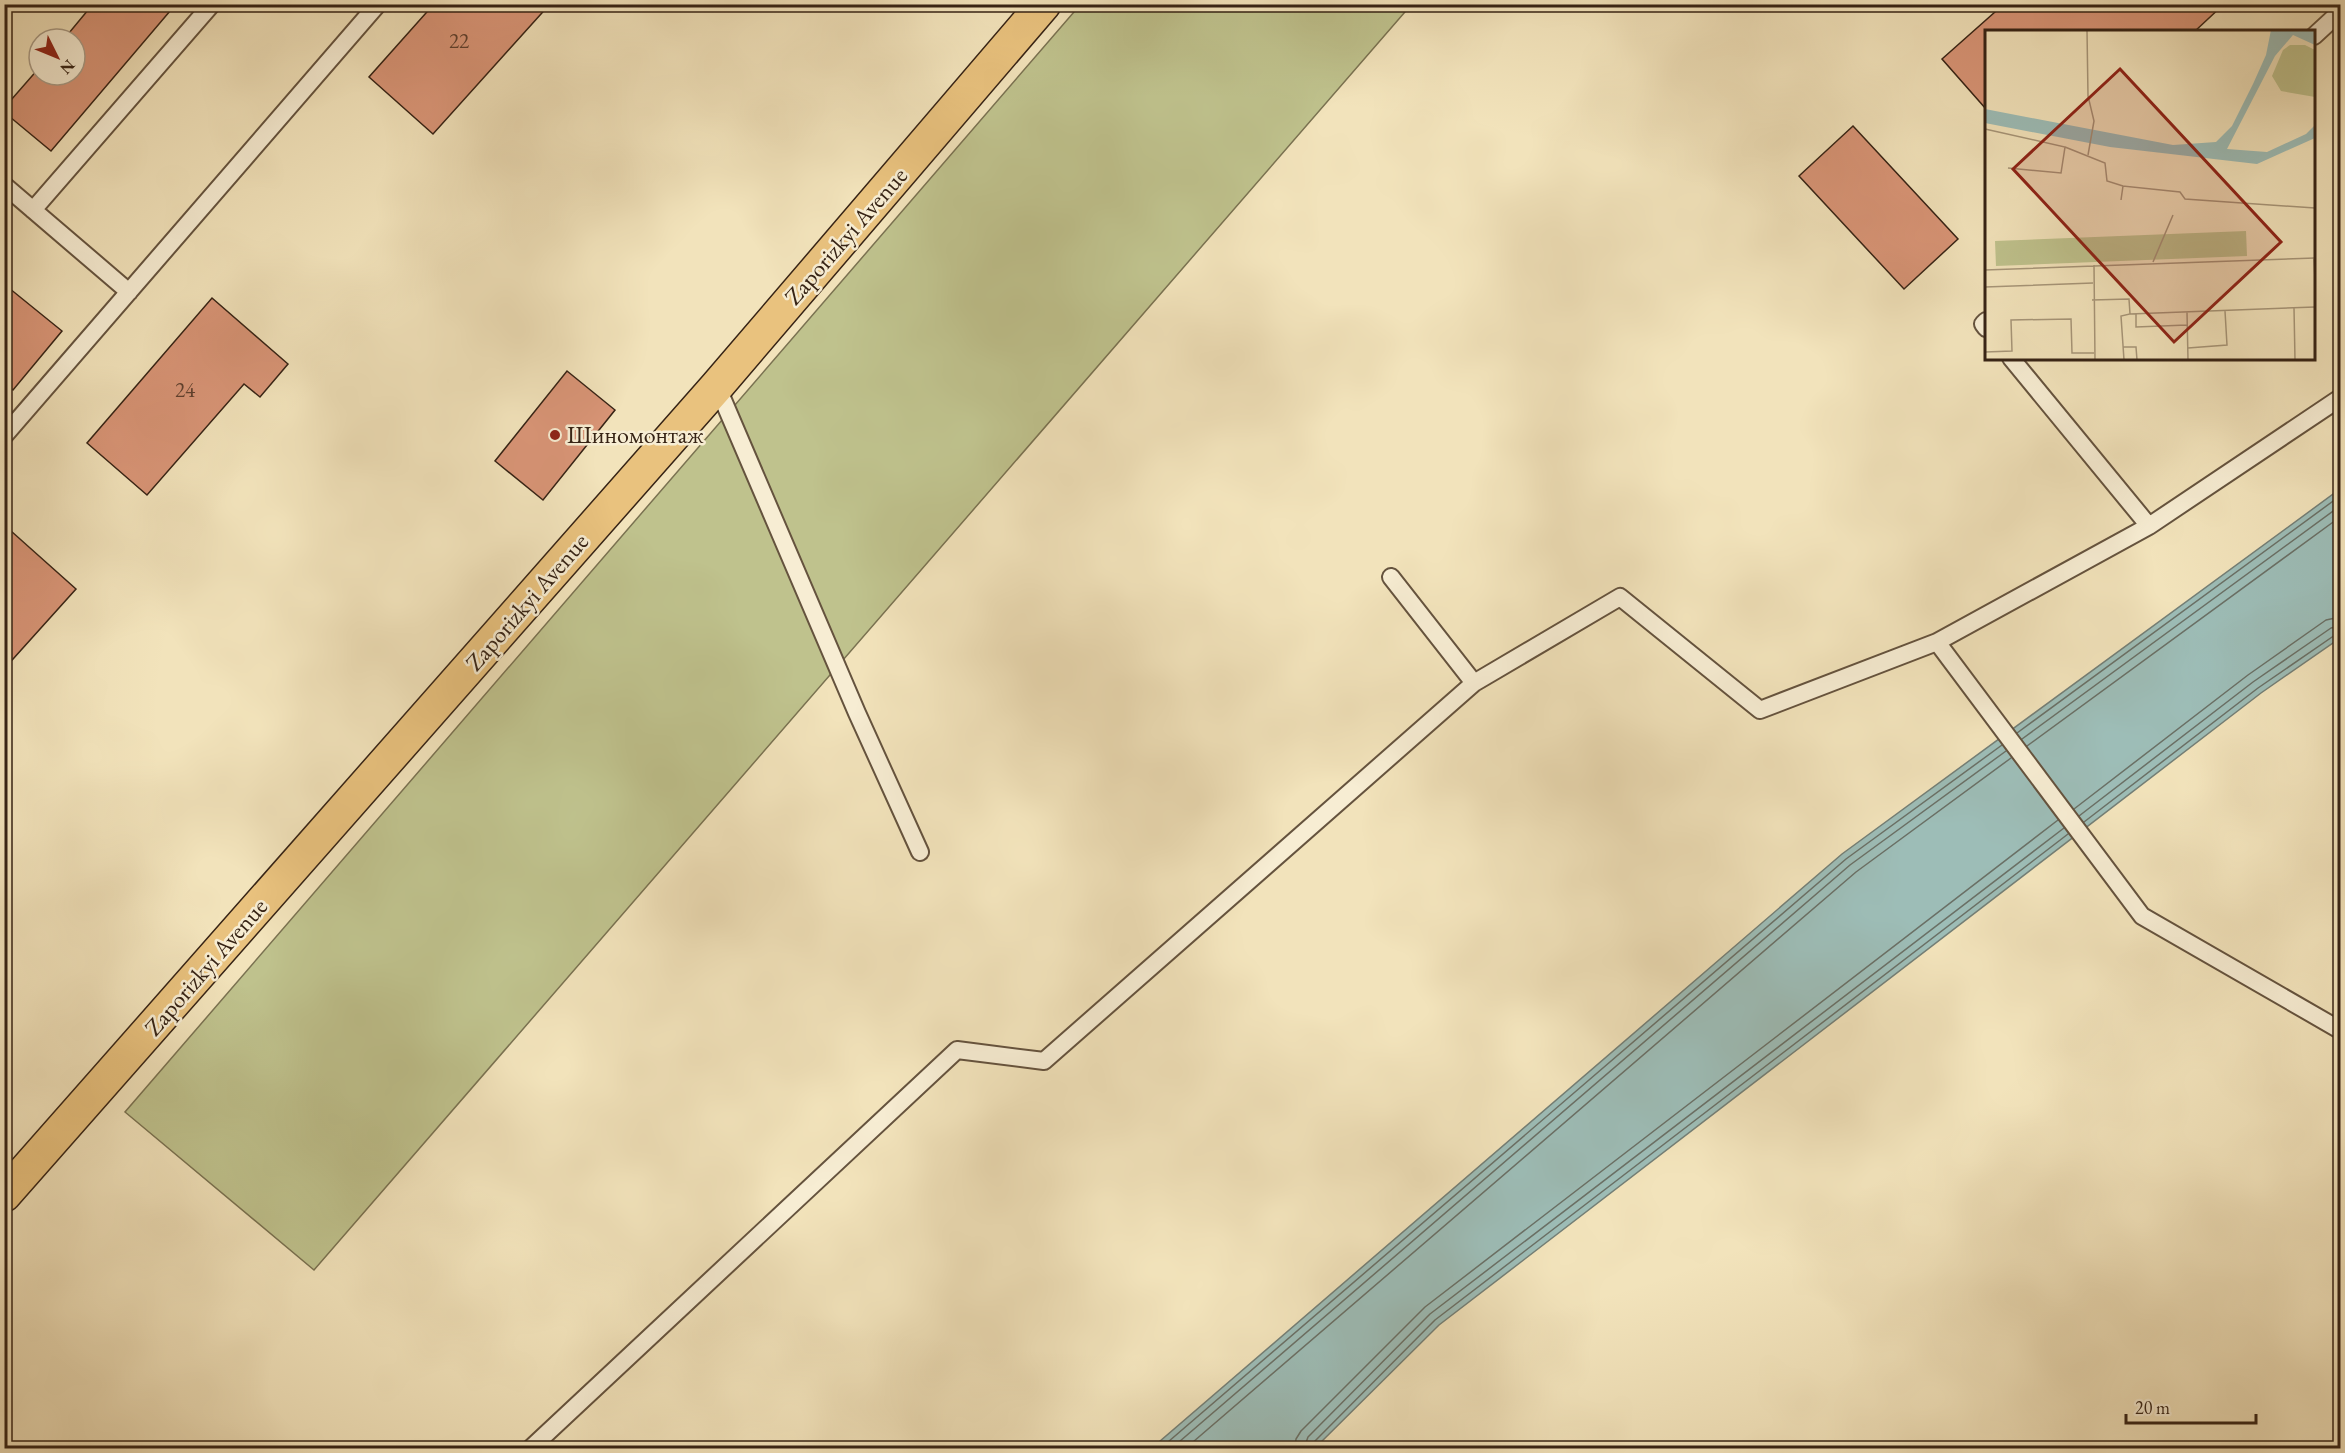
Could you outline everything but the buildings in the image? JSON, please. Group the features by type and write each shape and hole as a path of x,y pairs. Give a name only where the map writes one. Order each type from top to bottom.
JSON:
{"main road":[{"name":"Zaporizkyi Avenue","path":"4,1196 717,386 1044,4"}],"lane":[{"path":"33,210 212,4"},
{"path":"4,436 378,4"},
{"path":"2315,34 2340,12"},
{"path":"4,185 129,292"},
{"path":"2014,360 2149,526"},
{"path":"717,386 857,713 920,852"},
{"path":"531,1449 957,1050 1044,1061 1474,683 1620,597 1760,710 1937,642 2149,526 2340,398"},
{"path":"1391,577 1474,683"},
{"path":"1937,642 2142,916 2340,1030"}],"green space":[{"path":"1080,5 1411,5 314,1270 125,1112"}],"water":[{"path":"2340,489 2340,638 2261,693 1439,1325 1315,1448 1152,1448 1842,854"}],"place":[{"name":"Шиномонтаж","path":"555,435"}]}
